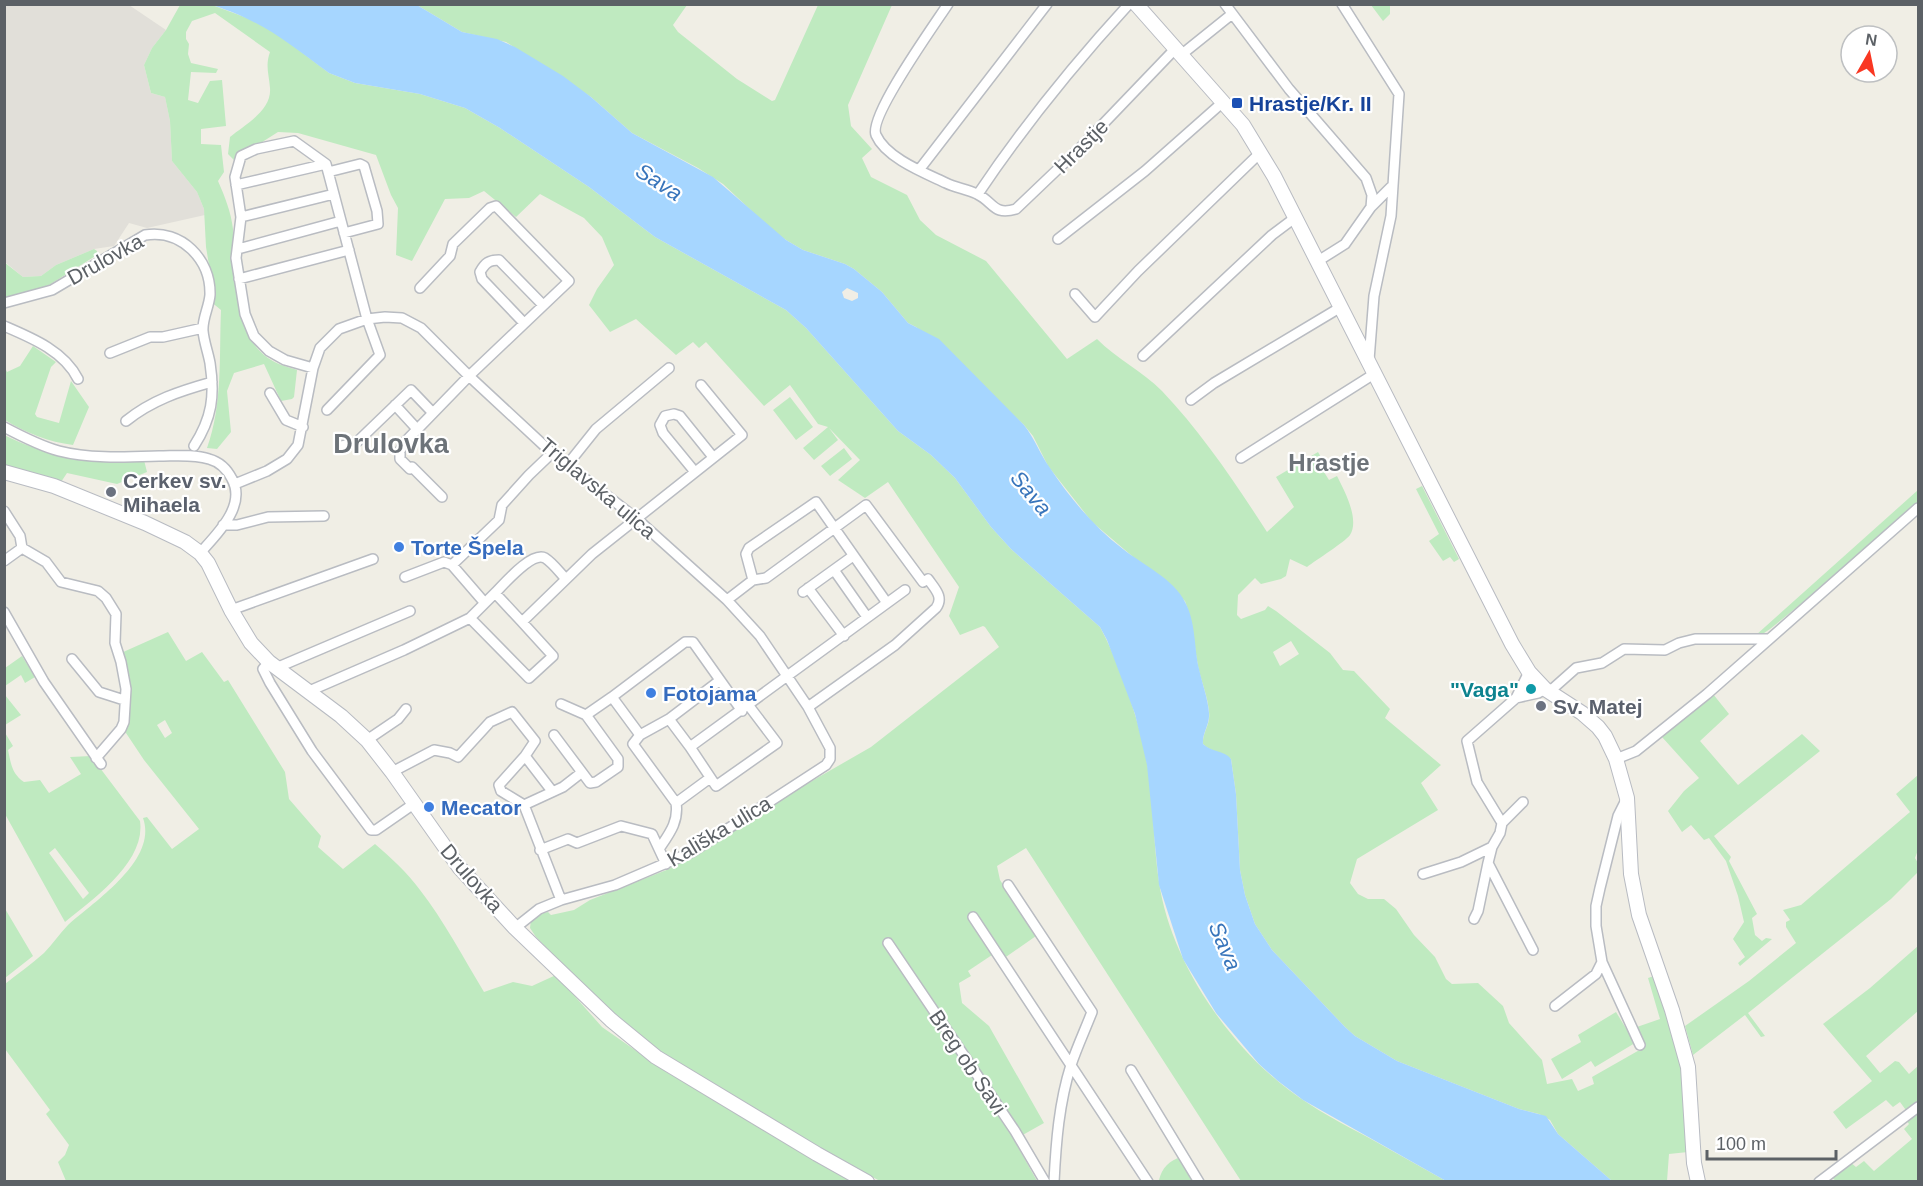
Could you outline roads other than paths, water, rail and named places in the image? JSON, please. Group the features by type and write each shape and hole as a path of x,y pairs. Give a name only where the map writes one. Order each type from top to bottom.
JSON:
{"street":[{"name":"Hrastje","path":"948,4 905,68 876,122 875,134 886,151 957,188 978,194 996,210 1007,212 1016,209 1178,52 1232,14"},
{"path":"919,170 1047,4"},
{"path":"978,194 1039,110 1090,46 1129,4"},
{"path":"1136,4 1223,102 1261,153 1296,217 1471,567 1529,672 1547,691 1591,720 1605,736 1616,759 1628,798 1631,874 1639,915 1672,1010 1688,1066 1694,1163 1698,1182"},
{"path":"1225,4 1289,89 1366,178 1372,195 1371,207"},
{"path":"1342,4 1399,94 1388,234 1374,296 1371,368"},
{"path":"1058,239 1145,171 1223,102"},
{"path":"235,484 267,471 287,459 298,444 313,368 285,360 269,351 255,336 245,314 236,258 242,217 235,177 241,156 256,148 294,141 327,168 367,319 380,355 327,410"},
{"path":"1075,294 1095,317 1138,271 1261,153"},
{"path":"236,185 360,164 364,166 377,212 378,224 344,233"},
{"path":"1318,261 1345,243 1371,207 1391,187"},
{"path":"242,217 334,194"},
{"path":"420,288 450,256 453,244 490,208 496,206 569,281 469,376 404,443 400,451 400,459 410,469 412,467 442,497"},
{"path":"1143,356 1272,235 1296,217"},
{"path":"238,249 341,221"},
{"name":"Drulovka","path":"4,303 52,290 121,247 145,235 158,233 173,236 186,243 203,265 208,276 210,293 203,328 212,382 209,418 194,446"},
{"path":"239,279 349,250"},
{"path":"524,323 482,279 480,272 484,264 491,260 499,261 543,305"},
{"path":"1191,400 1214,383 1341,307"},
{"name":"Triglavska ulica","path":"313,368 320,348 339,329 367,319 385,316 402,318 421,328 552,453 636,519 727,600"},
{"path":"4,326 28,336 60,355 73,368 78,379"},
{"path":"110,353 150,337 163,337 203,328"},
{"path":"568,464 596,429 669,368"},
{"path":"1241,458 1371,368"},
{"path":"126,421 143,407 171,394 212,382"},
{"path":"522,622 591,554 742,435 701,385"},
{"path":"342,446 357,442 411,390 433,413"},
{"path":"270,393 286,420 303,427"},
{"path":"395,405 417,429"},
{"path":"695,472 663,433 660,425 665,416 674,414 680,416 713,457"},
{"path":"4,427 59,451 92,455 194,456 218,462 235,484 234,508 200,553"},
{"path":"452,566 499,520 502,505 552,453"},
{"name":"Drulovka","path":"4,472 54,486 145,523 185,542 200,553 208,562 231,610 251,643 273,665 341,716 367,740 415,803 459,867 515,927 610,1020 656,1057 867,1182"},
{"path":"753,580 746,554 749,548 816,502 887,603"},
{"path":"727,600 753,580 766,578 866,505 922,582 928,579 939,594 940,603 936,608 895,645 808,707"},
{"path":"1616,759 1636,751 1707,694 1918,508"},
{"path":"4,511 20,536 22,548"},
{"path":"223,525 237,525 268,517 324,516"},
{"path":"4,561 22,548"},
{"path":"4,612 44,682 98,761 124,722 125,676 115,643 116,614 106,598 98,591 61,582 46,562 22,548"},
{"path":"844,636 806,590 853,556"},
{"path":"307,692 404,650 470,618 529,561 538,557 545,558 566,579"},
{"path":"231,610 373,559"},
{"path":"405,577 444,562 452,566 484,602"},
{"path":"834,570 867,617"},
{"path":"690,747 905,590"},
{"path":"470,618 529,678 552,656 495,593"},
{"name":"Kališka ulica","path":"515,927 539,909 561,900 615,885 692,852 826,765 830,759 830,748 788,676 760,636 727,600"},
{"path":"410,611 263,669 312,751 370,830 376,830 415,803"},
{"path":"1516,698 1547,691 1575,668 1602,663 1624,649 1665,650 1695,639 1769,639"},
{"name":"Kališka ulica","path":"612,697 685,642 693,642 719,681 777,742 716,786 710,778 676,803"},
{"path":"72,659 99,692 124,700"},
{"path":"1502,823 1477,782 1467,741 1516,698 1529,672"},
{"path":"618,759 628,752 640,735 669,719 719,681"},
{"path":"586,715 612,697 640,735"},
{"path":"554,735 590,783 596,782 618,767 618,759 586,715 561,704"},
{"path":"367,740 398,719 406,709"},
{"path":"392,772 434,750 458,757 490,722 512,712 535,741 525,756 499,784 501,791 524,805 561,900"},
{"path":"669,719 710,778"},
{"path":"633,744 676,803 678,813 676,823 659,849"},
{"path":"525,756 552,791"},
{"path":"524,805 563,787 581,773"},
{"path":"1628,798 1618,816 1596,906 1602,962 1640,1045"},
{"path":"1474,919 1478,911 1491,847 1500,834 1502,823 1523,802"},
{"path":"540,850 568,839 577,843 621,826 652,834 666,864"},
{"path":"1423,874 1461,862 1491,847"},
{"path":"1488,863 1533,950"},
{"path":"1008,885 1092,1012 1071,1065 1059,1122 1054,1182"},
{"path":"973,917 1148,1182"},
{"name":"Breg ob Savi","path":"888,943 1015,1131 1045,1182"},
{"path":"1555,1006 1596,974 1602,962"},
{"path":"1131,1070 1199,1182"},
{"path":"1820,1182 1918,1107"}],"water":[{"name":"Sava","path":"212,5 417,5 462,32 497,39 515,47 563,76 632,133 713,177 786,240 803,250 854,269 882,292 908,323 939,339 1024,425 1046,463 1092,522 1123,549 1166,579 1185,602 1191,618 1197,661 1208,708 1209,717 1203,744 1231,759 1236,794 1240,870 1245,895 1255,924 1272,950 1355,1036 1397,1061 1519,1109 1546,1116 1558,1134 1612,1181 1446,1181 1303,1100 1278,1081 1259,1064 1216,1013 1183,959 1159,885 1147,765 1135,714 1107,640 1100,627 1011,549 991,527 955,478 931,455 898,431 806,328 786,310 655,237 589,187 500,128 465,108 420,94 355,83 329,73 274,34 230,11","holes":["847,288 858,293 858,298 852,301 844,298 842,292"]}],"place":[{"name":"Hrastje/Kr. II","path":"1237,103"},
{"name":"Cerkev sv. Mihaela","path":"111,492"},
{"name":"Torte Špela","path":"399,547"},
{"name":"\"Vaga\"","path":"1531,689"},
{"name":"Fotojama","path":"651,693"},
{"name":"Sv. Matej","path":"1541,706"},
{"name":"Mecator","path":"429,807"}],"district":[{"name":"Drulovka","path":"391,444"},
{"name":"Hrastje","path":"1329,462"}]}
